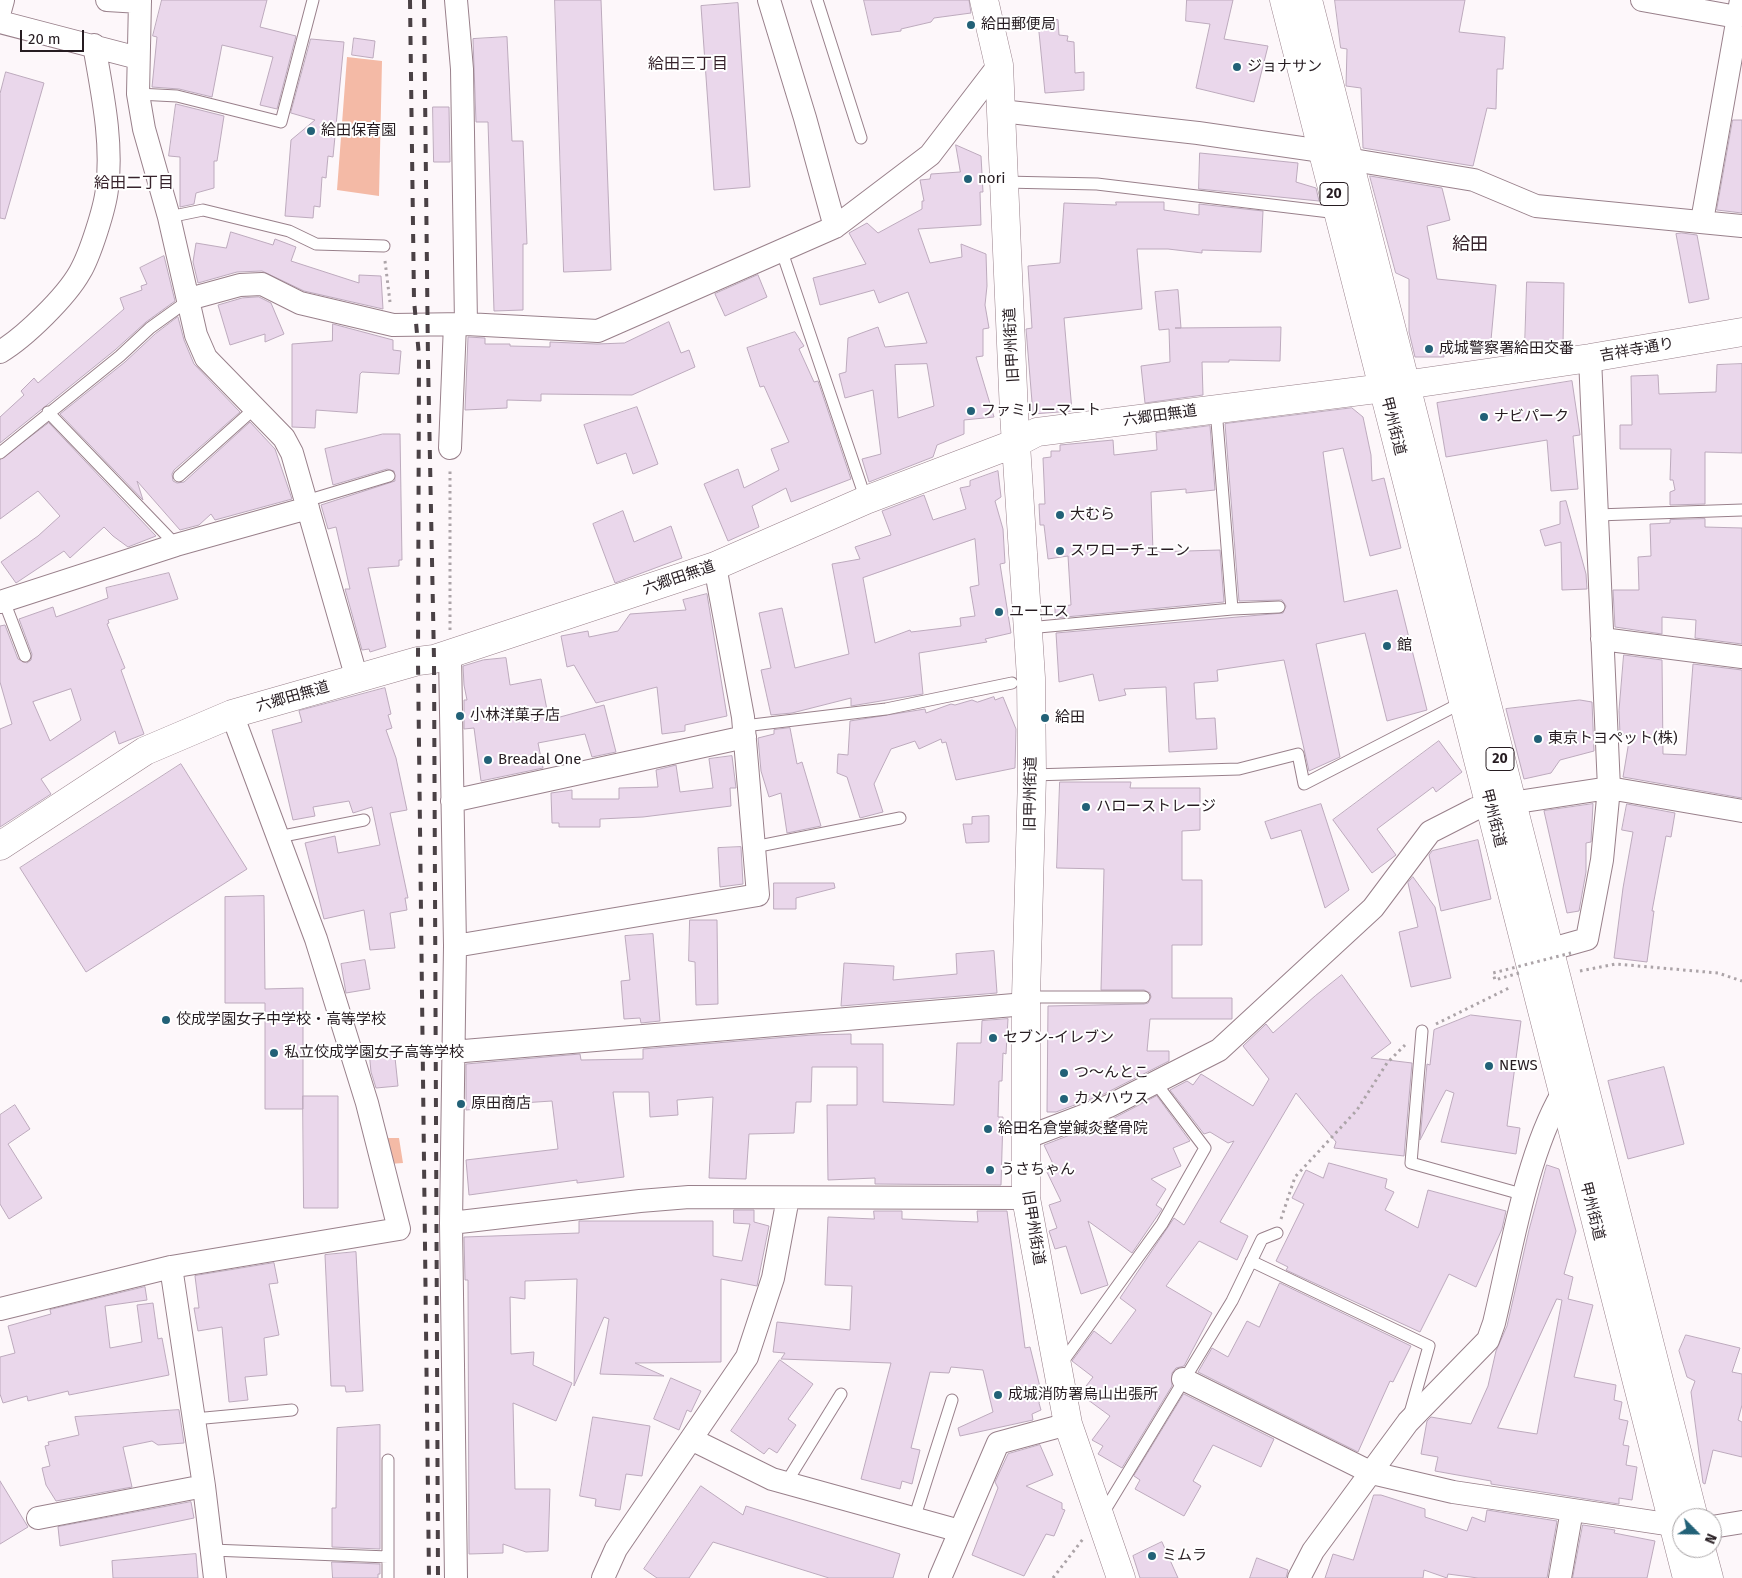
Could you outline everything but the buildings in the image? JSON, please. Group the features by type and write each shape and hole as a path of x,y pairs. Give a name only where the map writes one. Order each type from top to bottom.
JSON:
{"main road":[{"name":"旧甲州街道","path":"984,0 999,65 1016,443 1028,628 1032,775 1026,1000 1026,1198 1068,1424 1085,1470 1099,1519 1122,1578"},
{"name":"甲州街道","path":"1284,0 1335,155 1500,804 1562,1094 1679,1508"},
{"name":"甲州街道","path":"1308,0 1335,155 1338,213 1395,386 1463,702 1500,804 1560,952 1680,1508"},
{"name":"吉祥寺通り","path":"1395,386 1590,358 1742,332"},
{"name":"六郷田無道","path":"0,846 145,751 232,714 450,654 716,566 866,500 1016,443 1037,432 1395,386"},
{"name":"甲州街道","path":"1685,1558 1686,1578"},
{"path":"1704,1558 1709,1578"}],"street":[{"path":"0,11 3,0"},
{"path":"107,0 140,1 138,94 148,146 169,217 196,336 206,358 284,438 292,454 357,680"},
{"path":"450,448 460,324 462,69 456,0"},
{"path":"769,0 805,118 835,227"},
{"path":"1642,0 1739,9 1735,63 1702,221"},
{"path":"0,22 138,58"},
{"path":"0,352 15,343 54,305 80,272 94,235 107,189 107,149 106,111 94,45"},
{"path":"189,300 240,285 262,284 300,303 393,325 460,324 598,331 782,252 835,227 930,155 999,65"},
{"path":"1001,111 1198,133 1335,155 1474,180 1536,206 1742,226"},
{"path":"1560,952 1587,939 1602,860 1609,788 1590,358"},
{"path":"2,601 307,504"},
{"path":"455,946 758,895 744,731 716,566"},
{"path":"1602,639 1742,657"},
{"path":"450,654 455,946 450,1223 456,1578"},
{"path":"0,1309 171,1267 399,1229 356,1067 316,939 232,714"},
{"path":"452,801 744,731"},
{"path":"1025,1138 1109,1106 1218,1050 1373,908 1430,832 1475,809 1609,788 1742,811"},
{"path":"452,1052 1026,1000"},
{"path":"1299,1578 1313,1551 1408,1422 1488,1340 1543,1131 1562,1094"},
{"path":"450,1223 640,1200 689,1197 1026,1198"},
{"path":"603,1578 616,1549 746,1357 773,1278 788,1198"},
{"path":"171,1267 204,1486 215,1578"},
{"path":"1183,1379 1372,1473 1453,1492 1572,1510 1672,1521"},
{"path":"940,1578 998,1443 1068,1424"},
{"path":"690,1439 772,1479 960,1531"},
{"path":"38,1518 204,1486"},
{"path":"1560,1578 1572,1510"},
{"path":"1722,1525 1742,1522"}],"lane":[{"path":"138,94 177,96 281,122 313,0"},
{"path":"817,0 861,138"},
{"path":"1004,182 1097,184 1338,213"},
{"path":"169,217 203,210 289,231 316,244 384,246"},
{"path":"782,252 866,500"},
{"path":"0,453 48,412 120,356 150,328 189,300"},
{"path":"179,476 254,409"},
{"path":"1216,409 1232,609"},
{"path":"48,412 176,545"},
{"path":"307,504 389,476"},
{"path":"1597,515 1742,510"},
{"path":"2,601 24,656"},
{"path":"1028,628 1232,609 1279,607"},
{"path":"744,731 886,709 1012,683"},
{"path":"1032,775 1239,769 1298,754 1304,784 1463,702"},
{"path":"754,847 900,818"},
{"path":"278,838 364,820"},
{"path":"1026,1000 1144,997"},
{"path":"1422,1031 1411,1163 1525,1195"},
{"path":"1058,1368 1162,1224 1206,1148 1155,1082"},
{"path":"1099,1519 1232,1301 1262,1239 1277,1233"},
{"path":"1251,1261 1429,1346 1408,1422"},
{"path":"786,1483 841,1394"},
{"path":"914,1519 952,1400"},
{"path":"194,1420 292,1410"},
{"path":"388,1460 388,1578"},
{"path":"212,1550 388,1557"}],"path":[{"path":"384,246 393,325"},
{"path":"450,448 450,654"},
{"path":"1519,973 1495,980 1493,973 1560,952"},
{"path":"1576,971 1616,964 1718,973 1742,981"},
{"path":"1277,1233 1295,1176 1357,1110 1387,1064 1416,1034 1514,986"},
{"path":"1053,1578 1099,1519"}],"shaded area":[{"path":"347,57 382,61 379,196 337,190"},
{"path":"382,1138 399,1138 403,1163 389,1164"}],"railway":[{"path":"410,0 414,300 419,356 418,661 429,1578"},
{"path":"424,0 434,659 438,1578"}],"place":[{"name":"給田郵便局","path":"971,25"},
{"name":"ジョナサン","path":"1237,67"},
{"name":"給田保育園","path":"311,131"},
{"name":"nori","path":"968,179"},
{"name":"成城警察署給田交番","path":"1429,349"},
{"name":"ファミリーマート","path":"971,411"},
{"name":"ナビパーク","path":"1484,417"},
{"name":"大むら","path":"1060,515"},
{"name":"スワローチェーン","path":"1060,551"},
{"name":"ユーエス","path":"999,612"},
{"name":"館","path":"1387,646"},
{"name":"小林洋菓子店","path":"460,716"},
{"name":"給田","path":"1045,718"},
{"name":"東京トヨペット(株)","path":"1538,739"},
{"name":"Breadal One","path":"488,760"},
{"name":"ハローストレージ","path":"1086,807"},
{"name":"佼成学園女子中学校・高等学校","path":"166,1020"},
{"name":"セブン-イレブン","path":"993,1038"},
{"name":"私立佼成学園女子高等学校","path":"274,1053"},
{"name":"NEWS","path":"1489,1066"},
{"name":"つ～んとこ","path":"1064,1073"},
{"name":"カメハウス","path":"1064,1099"},
{"name":"原田商店","path":"461,1104"},
{"name":"給田名倉堂鍼灸整骨院","path":"988,1129"},
{"name":"うさちゃん","path":"990,1170"},
{"name":"成城消防署烏山出張所","path":"998,1395"},
{"name":"ミムラ","path":"1152,1556"}],"district":[{"name":"給田三丁目","path":"688,65"},
{"name":"給田二丁目","path":"134,184"},
{"name":"給田","path":"1470,245"}]}
